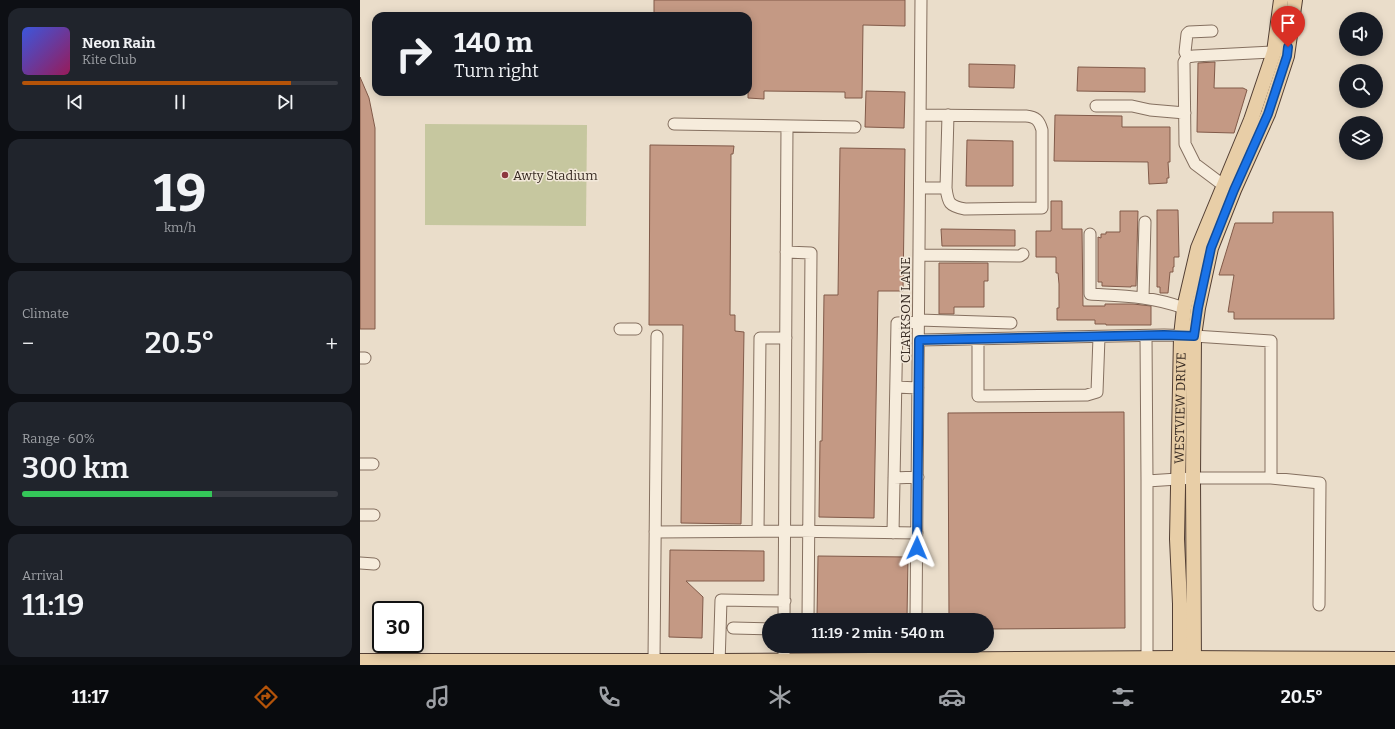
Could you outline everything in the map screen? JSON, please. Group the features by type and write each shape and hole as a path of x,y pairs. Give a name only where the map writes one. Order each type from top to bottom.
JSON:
{"main road":[{"name":"WESTVIEW DRIVE","path":"1187,661 1192,478 1188,336 1184,308 1198,248 1251,120 1274,52 1281,0"},
{"name":"WESTVIEW DRIVE","path":"1187,661 1180,604 1177,539 1178,479 1188,336 1198,308 1211,248 1234,190 1268,114 1287,56 1295,0"},
{"path":"366,662 622,663 654,661 719,663 784,661 892,653 916,657 988,662 1148,659 1187,661 1395,659"}],"street":[{"name":"CLARKSON LANE","path":"916,613 921,0"},
{"path":"1212,31 1189,32 1187,34 1185,52 1187,57 1184,62 1185,144 1195,164 1223,185"},
{"path":"1187,57 1274,52"},
{"path":"1096,106 1132,106 1150,110 1185,113"},
{"path":"920,115 948,115 1026,116 1034,117 1039,121 1042,130 1042,208 965,209 954,207 948,199 946,188 948,115"},
{"path":"674,124 855,126"},
{"path":"784,613 787,126"},
{"path":"920,188 946,188"},
{"path":"1143,297 1145,222"},
{"path":"1090,234 1090,294 1143,297 1184,308"},
{"path":"786,252 811,253 808,613"},
{"path":"919,255 1020,256 1023,254"},
{"path":"893,533 897,323 919,321 1011,323"},
{"path":"620,329 636,329"},
{"path":"654,661 657,336"},
{"path":"1146,336 1148,659"},
{"path":"919,340 1188,336 1271,342 1271,478"},
{"path":"978,339 978,396 1087,395 1097,392 1099,337"},
{"path":"758,532 760,338 786,338"},
{"path":"896,387 918,388"},
{"path":"360,464 373,464"},
{"path":"894,478 918,478"},
{"path":"1147,481 1192,478 1271,478 1320,483 1319,605"},
{"path":"360,515 374,515"},
{"path":"655,532 785,531 917,533"},
{"path":"360,563 374,564"},
{"path":"719,663 721,600 784,601"},
{"path":"733,628 762,629"},
{"path":"784,653 784,661"}],"green space":[{"name":"Awty Stadium","path":"425,124 587,125 586,226 425,225"}],"building":[{"path":"654,0 905,0 905,26 863,25 862,98 845,98 845,92 764,91 764,99 748,98 748,96 752,96 752,12 654,12"},
{"path":"1215,62 1214,88 1243,88 1247,90 1234,133 1197,132 1198,63"},
{"path":"969,64 1015,65 1014,88 969,87"},
{"path":"1078,67 1145,68 1145,92 1077,91"},
{"path":"360,77 369,98 375,128 375,329 360,329"},
{"path":"866,91 905,92 904,128 865,127"},
{"path":"1055,115 1122,116 1122,127 1170,127 1170,162 1168,162 1169,178 1167,178 1167,183 1149,184 1148,162 1054,161"},
{"path":"967,140 1013,141 1013,186 966,186"},
{"path":"650,145 734,146 733,154 731,154 730,315 735,315 735,331 744,332 741,524 681,523 683,325 649,325"},
{"path":"840,148 905,149 903,291 878,291 874,518 819,517 820,441 822,441 824,295 838,295"},
{"path":"1051,201 1062,201 1062,229 1082,229 1083,306 1133,304 1151,306 1151,325 1106,325 1095,324 1095,320 1057,320 1057,308 1059,308 1059,284 1058,273 1056,273 1056,257 1036,257 1036,231 1051,231"},
{"path":"1157,210 1178,210 1179,257 1174,257 1174,267 1173,272 1170,272 1168,293 1160,293 1160,287 1157,287"},
{"path":"1120,211 1138,211 1136,286 1102,286 1102,282 1098,282 1098,237 1101,238 1101,234 1106,234 1106,232 1120,232"},
{"path":"1273,212 1333,212 1334,319 1234,319 1234,312 1228,312 1234,275 1219,275 1235,223 1273,223"},
{"path":"941,229 1015,230 1015,246 942,246"},
{"path":"939,263 988,263 988,281 984,281 984,307 954,307 954,314 939,314"},
{"path":"1124,412 1125,628 994,629 994,613 949,613 948,413"},
{"path":"670,550 764,551 764,581 686,581 703,597 702,638 669,637"},
{"path":"818,556 908,557 907,613 817,613"}],"place":[{"name":"Awty Stadium","path":"505,175"}],"route":[{"path":"917,548 919,340 1164,335 1194,336 1198,308 1211,248 1234,190 1268,114 1287,56 1288,47"}]}
